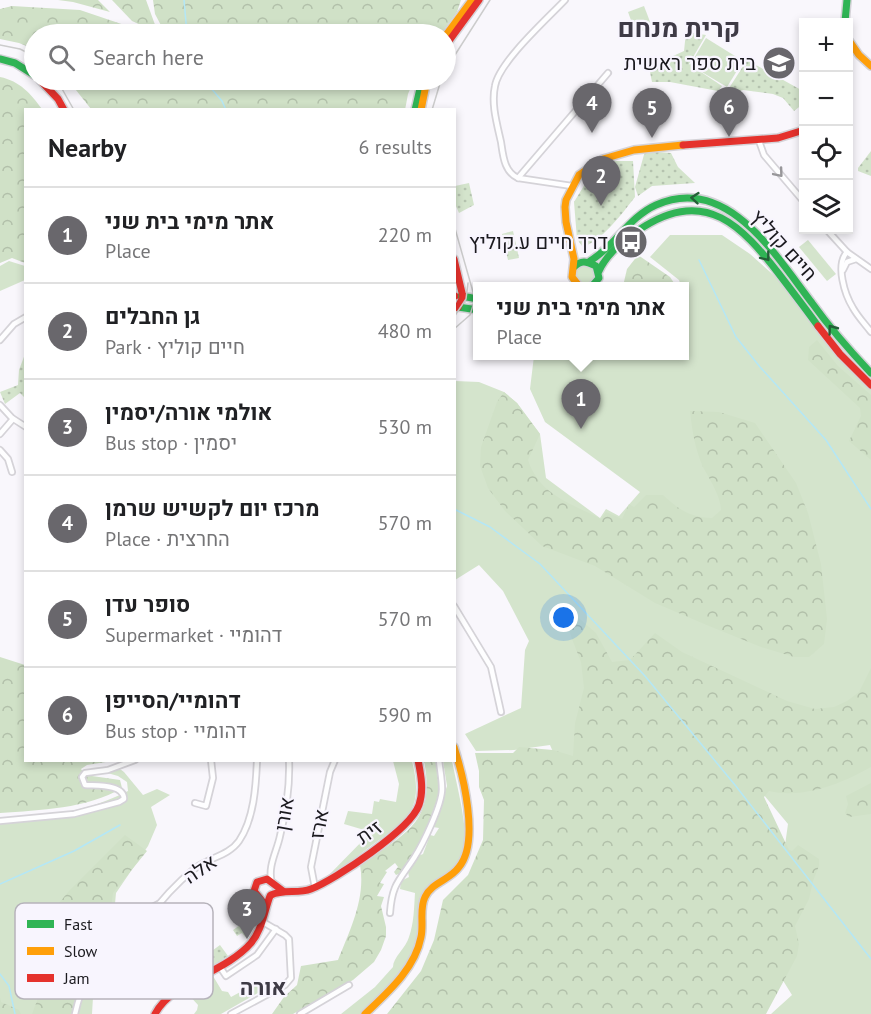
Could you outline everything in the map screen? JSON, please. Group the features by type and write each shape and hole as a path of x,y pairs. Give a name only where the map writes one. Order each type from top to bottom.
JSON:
{"main road":[{"path":"454,24 472,0"},
{"path":"456,31 479,0"},
{"path":"845,18 847,0"},
{"path":"853,45 871,66"},
{"path":"853,53 859,55"},
{"path":"0,59 15,63 24,69"},
{"path":"49,90 63,108"},
{"path":"415,108 420,90"},
{"path":"421,108 425,90"},
{"path":"570,282 574,267 566,205 572,186 590,166 620,152 636,149 759,141 799,132"},
{"name":"חיים קוליץ","path":"574,267 587,261 640,215 654,206 687,197 719,204 742,220 768,246 847,349 871,373"},
{"name":"חיים קוליץ","path":"596,282 602,263 628,238 659,216 692,210 716,214 745,232 755,243 840,354 871,385"},
{"path":"571,244 577,254 599,271"},
{"path":"572,278 576,282"},
{"path":"473,298 457,295 456,308 473,310"},
{"path":"365,1014 398,981 418,947 422,931 422,903 426,894 458,869 468,854 469,836 464,786 456,755"},
{"name":"זית","path":"271,896 278,892 302,892 315,888 397,833 411,819 420,803 422,782 418,762"},
{"path":"262,922 264,908 254,889 256,884 267,879 288,892"},
{"path":"213,970 250,944 258,934 274,890 272,883"},
{"path":"260,898 271,896"},
{"path":"155,1014 166,999"}],"street":[{"path":"565,0 501,72 495,86 495,109 504,158 511,174 518,178 572,186"},
{"path":"518,178 608,73"},
{"path":"759,141 764,155 799,196"},
{"path":"831,234 847,252 871,269"},
{"path":"847,252 841,263 851,306 871,332"},
{"path":"843,276 845,265 856,258"},
{"path":"0,340 24,318"},
{"path":"0,405 13,419 24,426"},
{"path":"0,434 13,419"},
{"path":"0,450 8,459 12,472"},
{"path":"456,609 491,667 501,712"},
{"path":"0,821 74,814 119,802 124,799 122,791 117,788 85,785 82,777 85,773 108,770 130,762"},
{"path":"195,803 206,806 213,778 211,762"},
{"name":"אלה","path":"161,903 192,870 228,851 240,839 254,797 257,762"},
{"name":"אורן","path":"272,883 271,867 285,808 289,762"},
{"name":"ארז","path":"315,888 311,877 311,867 324,799 334,762"},
{"path":"390,913 395,885 421,847 441,798 439,762"},
{"name":"אורן","path":"261,880 271,867"},
{"path":"231,1014 290,981 289,939 285,934 262,922"},
{"path":"220,966 226,976 257,956 276,929"},
{"path":"300,1014 349,985"},
{"path":"75,1014 80,999"}],"green space":[{"path":"58,0 98,0 110,12 73,2"},
{"path":"112,0 146,0 155,24 138,24 132,21"},
{"path":"153,0 461,0 457,12 448,24 160,24 155,14"},
{"path":"12,6 80,10 121,24 24,24 24,45 0,39 0,9"},
{"path":"644,6 652,27 636,34 628,12"},
{"path":"686,32 706,35 689,64 722,86 718,91 670,82 652,82 649,67 684,51"},
{"path":"706,38 743,61 727,87 690,65"},
{"path":"747,60 799,89 799,107 794,111 783,98 773,94 743,90 724,96"},
{"path":"0,77 24,89 41,108 24,108 24,263 12,258 0,263"},
{"path":"76,90 410,90 405,108 90,108"},
{"path":"645,151 671,153 678,167 695,183 652,186 638,196 635,187"},
{"path":"871,151 871,176 858,171 858,168"},
{"path":"612,161 633,161 635,197 603,234 582,246 577,239 574,202 585,184"},
{"path":"469,183 474,205 459,213 456,206 456,186"},
{"path":"513,231 519,258 508,260 502,234"},
{"path":"670,235 722,235 750,254 778,279 841,358 871,389 871,1014 771,1014 792,995 769,958 788,824 723,746 564,777 550,745 514,750 476,751 465,734 521,708 525,650 529,641 503,591 479,565 456,579 456,381 479,382 504,392 517,403 540,434 546,478 600,518 606,509 619,516 640,492 545,422 530,389 534,360 689,360 689,282 680,282 650,257"},
{"path":"808,240 836,274 827,281 799,247"},
{"path":"638,255 670,277 673,282 624,282 627,269"},
{"path":"9,261 24,266 24,280 0,291 0,266"},
{"path":"581,265 589,265 595,271 595,279 592,282 578,282 575,279 575,271"},
{"path":"817,340 838,366 871,395 871,460 849,441 861,416 860,408 808,360 809,347"},
{"path":"24,357 24,397 20,393 5,404 0,392 18,385 19,370"},
{"path":"504,392 517,403 540,434 528,460 540,482 558,497 601,519 606,512 622,519 629,504 634,507 646,495 663,495 685,512 712,518 721,510 720,505 698,453 690,411 719,412 755,423 796,483 808,513 821,564 827,619 824,644 809,657 794,657 761,647 655,603 595,566 542,546 505,511 488,488 480,466 481,447 497,402"},
{"path":"562,606 596,633 612,662 630,660 655,633 682,652 787,701 815,709 834,707 847,701 859,692 871,668 871,767 822,788 795,793 769,791 764,797 789,850 792,851 798,845 819,859 809,899 795,926 799,944 797,956 766,1014 387,1014 421,971 434,940 443,900 468,875 483,840 484,800 479,787 479,771 475,753 513,753 519,747 553,750 573,756 575,723 584,688 581,662"},
{"path":"0,657 24,665 24,762 106,762 87,765 81,769 85,775 120,780 122,788 79,804 0,813"},
{"path":"393,762 412,762 416,791 414,802 404,820 344,867 326,878 371,832 344,824 348,811 372,814 374,801 379,802 380,799 396,802 399,784"},
{"path":"424,762 437,762 439,794 425,834 401,873 396,875 394,872 398,867 395,863 385,871 387,872 380,883 384,884 377,896 384,897 381,906 386,936 374,962 353,980 293,1014 272,1014 284,997 297,985 301,966 338,960 359,902 360,865 391,844 413,824 421,813 427,782"},
{"path":"443,762 452,762 465,831 463,855 451,871 427,887 421,896 418,933 404,968 361,1014 341,1014 375,987 393,967 407,941 413,921 415,893 400,889 401,881 409,877 408,872 418,856 423,854 430,835 434,836 439,828 433,827 447,786"},
{"path":"117,767 143,795 157,789 170,795 151,807 157,825 148,846 116,893 115,903 15,903 15,999 93,999 92,1014 0,1014 0,818 33,817 82,809 128,791 127,782 118,776 90,768"},
{"path":"871,783 871,814 849,817 845,813 848,804 846,796"},
{"path":"125,835 147,851 113,893 112,903 59,903"},
{"path":"258,912 256,924 247,939 242,933 237,936 233,930"},
{"path":"220,945 228,956 213,966 213,950"},
{"path":"213,976 222,991 228,992 231,997 259,982 263,990 221,1014 194,1014 198,1005 192,999 213,999"},
{"path":"0,997 1,1002 19,1010 21,1014 0,1014"},
{"path":"38,999 81,999 76,1014 32,1014"}],"waterway":[{"path":"184,0 186,24"},
{"path":"213,90 225,108"},
{"path":"699,260 736,337 826,440 871,509"},
{"path":"456,510 490,527 540,564 645,676 735,785 871,959"},
{"path":"0,884 74,851 120,825"},
{"path":"0,974 9,986 15,1014"}],"tram line":[{"path":"456,53 490,0"},
{"path":"0,45 24,51"},
{"path":"63,90 73,108"},
{"path":"433,108 438,90"},
{"path":"456,232 473,292"},
{"path":"456,314 466,299 468,283"},
{"path":"456,327 470,315 473,305"}],"traffic: fast":[{"path":"845,18 847,0"},
{"path":"0,59 15,63 24,69"},
{"path":"415,108 420,90"},
{"path":"590,261 607,248 646,210 682,198 705,200 727,210 747,224 766,243 833,330 871,373"},
{"path":"599,271 607,258 619,246 645,226 667,215 686,211 704,212 721,218 751,241 818,326"},
{"path":"574,267 582,262 596,266 599,278 596,282"},
{"path":"461,296 473,298"},
{"path":"458,307 473,309"}],"traffic: slow":[{"path":"454,24 472,0"},
{"path":"853,46 871,66"},
{"path":"421,108 425,90"},
{"path":"576,282 572,277 574,259 565,207 566,200 579,175 603,159 634,150 683,145"},
{"path":"365,1014 399,980 413,960 421,937 422,906 428,892 451,875 465,856 468,842 468,808 456,754"}],"traffic: jam":[{"path":"456,31 479,0"},
{"path":"49,90 63,108"},
{"path":"683,145 778,138 799,132"},
{"path":"456,267 463,297 458,307"},
{"path":"818,326 840,354 871,385"},
{"path":"271,895 311,889 322,884 371,853 402,827 413,815 421,800 422,783 418,762"},
{"path":"264,911 262,901 254,891 257,882 267,879 283,891"},
{"path":"213,970 240,953 255,938 270,896"},
{"path":"155,1014 167,999"}],"place":[{"name":"בית ספר ראשית","path":"779,63"},
{"name":"מרכז יום לקשיש שרמן","path":"592,133"},
{"name":"דהומיי/הסייפן","path":"729,137"},
{"name":"סופר עדן","path":"652,138"},
{"name":"גן החבלים","path":"601,206"},
{"name":"דרך חיים ע.קוליץ","path":"631,242"},
{"name":"אתר מימי בית שני","path":"581,429"},
{"name":"אולמי אורה/יסמין","path":"247,939"}],"district":[{"name":"קרית מנחם","path":"679,28"},
{"name":"אורה","path":"263,987"}]}
